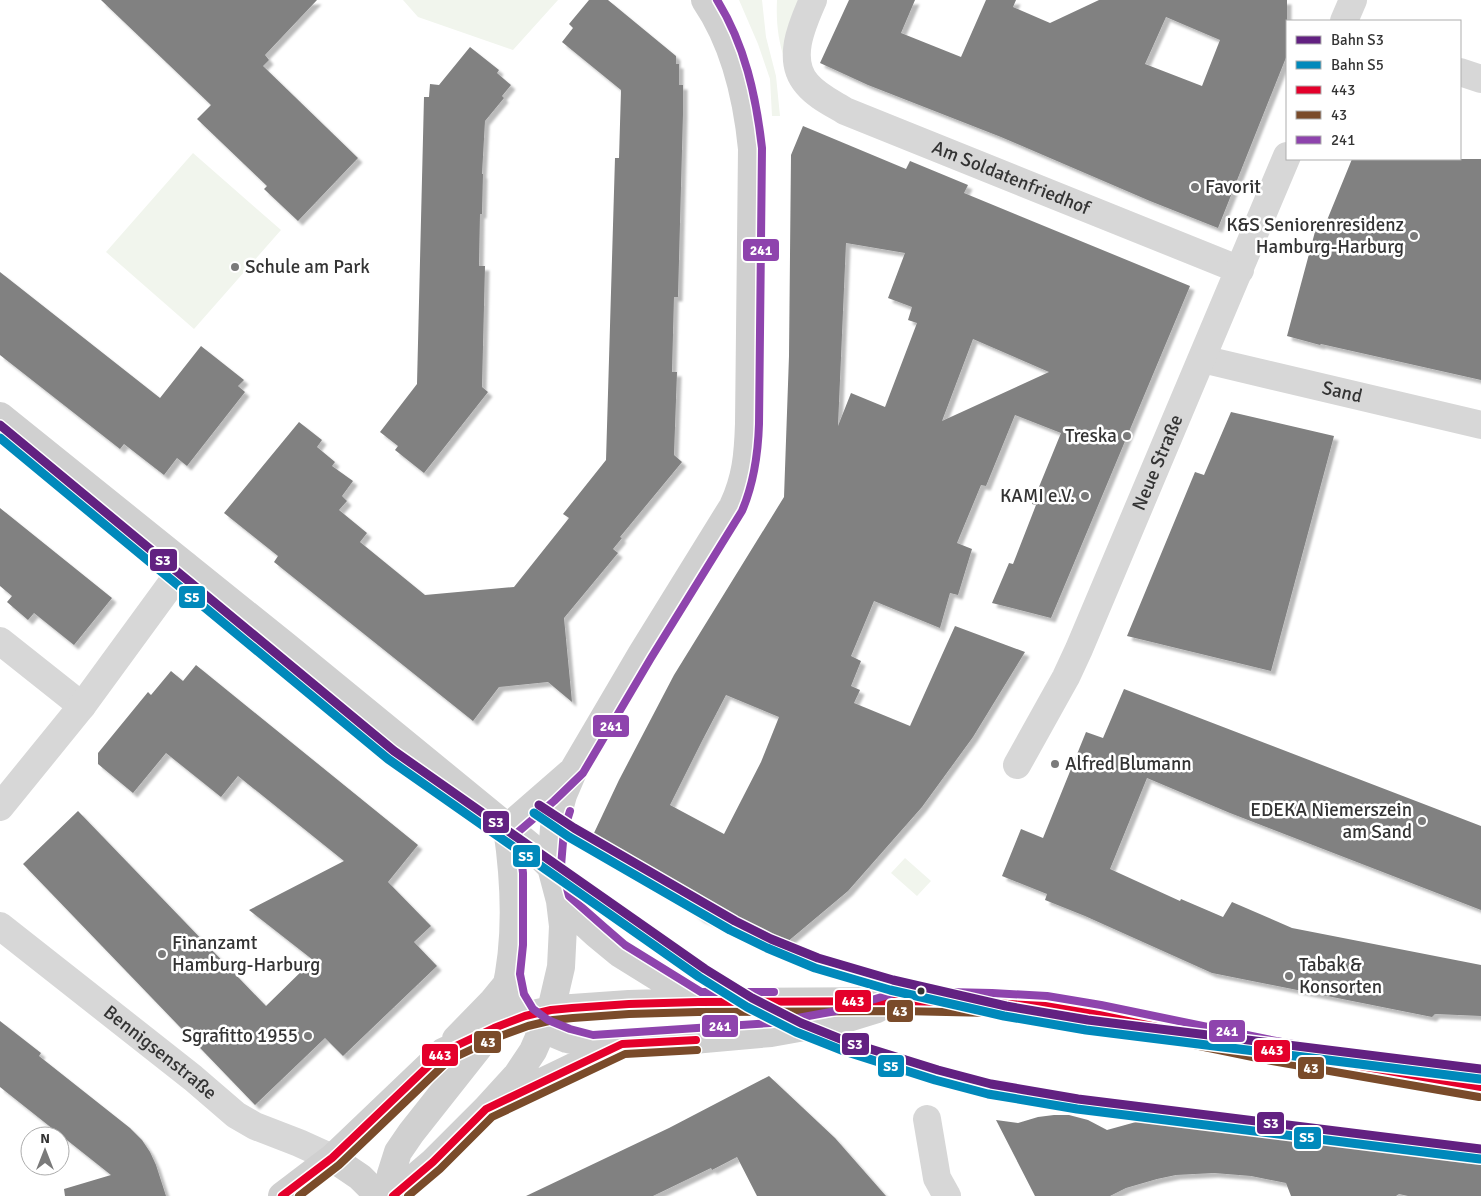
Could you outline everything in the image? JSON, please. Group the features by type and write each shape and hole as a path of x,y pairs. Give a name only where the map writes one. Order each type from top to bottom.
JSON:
{"main road":[{"path":"393,1196 433,1162 486,1109 517,1075 533,1050 540,1018 560,967 562,926 560,901 551,867 554,828 563,795 575,767 642,653 733,506 740,491 746,468 749,424 752,149 748,115 736,62 724,33 705,0"},
{"path":"0,416 528,844 551,867"},
{"path":"507,828 575,767"},
{"path":"387,1196 398,1152 494,1028 502,1006 513,945 513,873 507,828"},
{"path":"560,901 619,953 698,1002"},
{"path":"508,980 515,998 567,1039 592,1045 771,1033 838,1021 902,1000"},
{"path":"282,1196 332,1158 493,1001 508,980"},
{"path":"442,1052 494,1028 540,1018 630,1004 902,1000 1045,1006 1481,1087"},
{"path":"486,1109 622,1044"},
{"path":"332,1158 360,1177 379,1196"}],"street":[{"name":"Am Soldatenfriedhof","path":"813,0 803,22 797,46 799,72 814,91 845,111 1240,270"},
{"path":"1344,20 1353,0"},
{"path":"1461,72 1481,79"},
{"name":"Neue Straße","path":"1017,765 1076,656 1286,158"},
{"name":"Sand","path":"1202,359 1481,425"},
{"path":"0,807 82,706 185,565"},
{"path":"0,641 82,706"},
{"name":"Bennigsenstraße","path":"0,926 186,1072 236,1115 255,1126 332,1158"},
{"path":"927,1119 937,1178 947,1196"}],"shaded area":[{"path":"403,0 558,0 513,50 418,17"},
{"path":"739,0 762,0 766,37 776,76 780,116 772,116 770,79 758,44"},
{"path":"777,0 798,0 785,61 778,31"},
{"path":"193,153 281,230 194,329 106,252"},
{"path":"905,858 931,881 917,896 891,873"}],"building":[{"path":"101,0 317,0 265,55 269,60 263,66 358,158 298,221 264,189 267,186 197,119 211,105"},
{"path":"589,0 608,0 676,56 676,64 679,64 679,85 683,85 683,114 678,297 674,297 672,372 677,372 674,455 682,462 620,537 622,538 613,549 618,553 564,618 572,702 548,682 499,687 473,721 274,562 278,556 224,513 299,422 322,440 317,447 335,462 332,466 353,481 342,496 347,501 339,510 367,533 360,542 425,595 514,587 569,518 563,514 606,460 615,158 619,158 621,90 562,42 573,28 569,24"},
{"path":"849,0 915,0 901,33 961,57 986,0 1016,0 1013,7 1050,23 1099,0 1287,0 1286,58 1218,228 1001,137 868,85 820,63","holes":["1166,17 1220,40 1202,86 1145,64"]},
{"path":"470,47 499,70 497,73 511,85 502,96 504,98 485,121 479,266 485,266 482,387 488,392 424,473 395,450 398,446 380,432 417,384 424,97 429,97 430,84 439,85"},
{"path":"803,126 906,169 910,161 968,185 964,193 1190,286 1051,618 992,603 1009,563 1013,564 1036,505 1032,504 1061,433 1015,415 986,486 981,485 957,543 972,549 958,595 950,593 940,628 874,601 851,656 861,661 851,686 860,690 854,703 910,726 955,626 1025,652 973,737 922,807 848,891 780,948 700,918 594,833 619,780 674,675 784,497 789,356 791,155","holes":["846,243 905,253 888,298 912,307 908,320 917,323 885,407 851,393 838,426","973,339 1049,372 942,421","726,695 779,717 761,762 724,834 670,805"]},
{"name":"K&S Seniorenresidenz Hamburg-Harburg","path":"1481,159 1481,380 1287,336 1316,228 1323,230 1352,160"},
{"path":"0,272 160,398 201,346 244,380 238,386 245,392 187,466 177,458 164,475 124,444 120,449 0,355"},
{"path":"1231,412 1334,436 1271,671 1127,636 1195,472 1204,475"},
{"path":"0,508 112,598 74,645 34,613 28,620 7,602 12,596 0,586"},
{"path":"196,665 418,845 388,882 431,926 414,942 437,966 343,1056 325,1038 255,1105 23,864 78,811 266,1006 313,960 249,910 344,861 238,776 221,797 166,753 133,793 98,764 98,753 148,692 151,695 171,671 183,681"},
{"path":"1124,689 1481,826 1481,910 1230,813 1147,778 1110,869 1180,901 1181,899 1223,917 1232,902 1292,928 1481,965 1481,1016 1435,1014 1432,1017 1212,973 1045,900 1047,894 1002,876 1021,829 1043,838 1086,732 1103,738"},
{"path":"0,1021 41,1053 39,1056 130,1128 142,1140 156,1165 166,1196 65,1196 64,1189 111,1175 70,1142 70,1126 49,1126 0,1087"},
{"path":"769,1076 835,1138 886,1196 757,1196 737,1157 653,1196 526,1196 669,1128"},
{"path":"1205,1114 1278,1120 1481,1159 1481,1196 1408,1196 1399,1194 1396,1196 1291,1196 1286,1183 1251,1176 1214,1173 1176,1175 1157,1179 1126,1188 1110,1196 1035,1196 996,1120 1018,1123 1038,1117 1069,1115 1088,1120 1107,1130 1154,1117"}],"rail line":[{"name":"S3","path":"0,425 394,751 705,969 752,998 801,1023 848,1042 938,1070 991,1084 1078,1099 1481,1149"},
{"name":"S5","path":"0,438 388,759 699,977 747,1007 796,1032 844,1051 935,1080 988,1094 1077,1109 1480,1159"},
{"name":"S3","path":"539,805 574,828 735,921 771,939 818,958 893,980 1006,1006 1088,1020 1481,1069"},
{"name":"S5","path":"534,813 569,837 730,930 815,968 890,990 1004,1016 1086,1030 1480,1079"}],"transit line":[{"name":"241","path":"717,0 735,35 748,71 753,90 762,148 759,424 755,469 742,511 651,658 583,773 518,832 523,873 523,945 520,974 524,994 533,1009 548,1020 570,1029 593,1035 770,1023 836,1011 901,991 1047,996 1101,1005 1276,1041 1481,1077"},
{"name":"241","path":"570,811 564,830 561,866 569,896 625,945 701,992 774,992"},
{"name":"443","path":"282,1196 332,1158 443,1052 525,1016 551,1010 572,1008 698,1002 902,1001 1045,1006 1099,1015 1274,1051 1481,1087"},
{"name":"43","path":"299,1196 339,1165 449,1060 498,1037 528,1026 553,1020 573,1018 698,1012 902,1011 1044,1016 1272,1061 1479,1097"},
{"name":"443","path":"393,1196 433,1162 486,1109 622,1044 696,1040"},
{"name":"43","path":"408,1196 440,1169 492,1117 625,1054 697,1050"}],"place":[{"name":"Favorit","path":"1195,187"},
{"name":"K&S Seniorenresidenz Hamburg-Harburg","path":"1414,236"},
{"name":"Schule am Park","path":"235,267"},
{"name":"Treska","path":"1127,436"},
{"name":"KAMI e.V.","path":"1085,496"},
{"name":"Alfred Blumann","path":"1055,764"},
{"name":"EDEKA Niemerszein am Sand","path":"1422,821"},
{"name":"Finanzamt Hamburg-Harburg","path":"162,954"},
{"name":"Tabak & Konsorten","path":"1289,976"},
{"name":"Sgrafitto 1955","path":"308,1036"}]}
